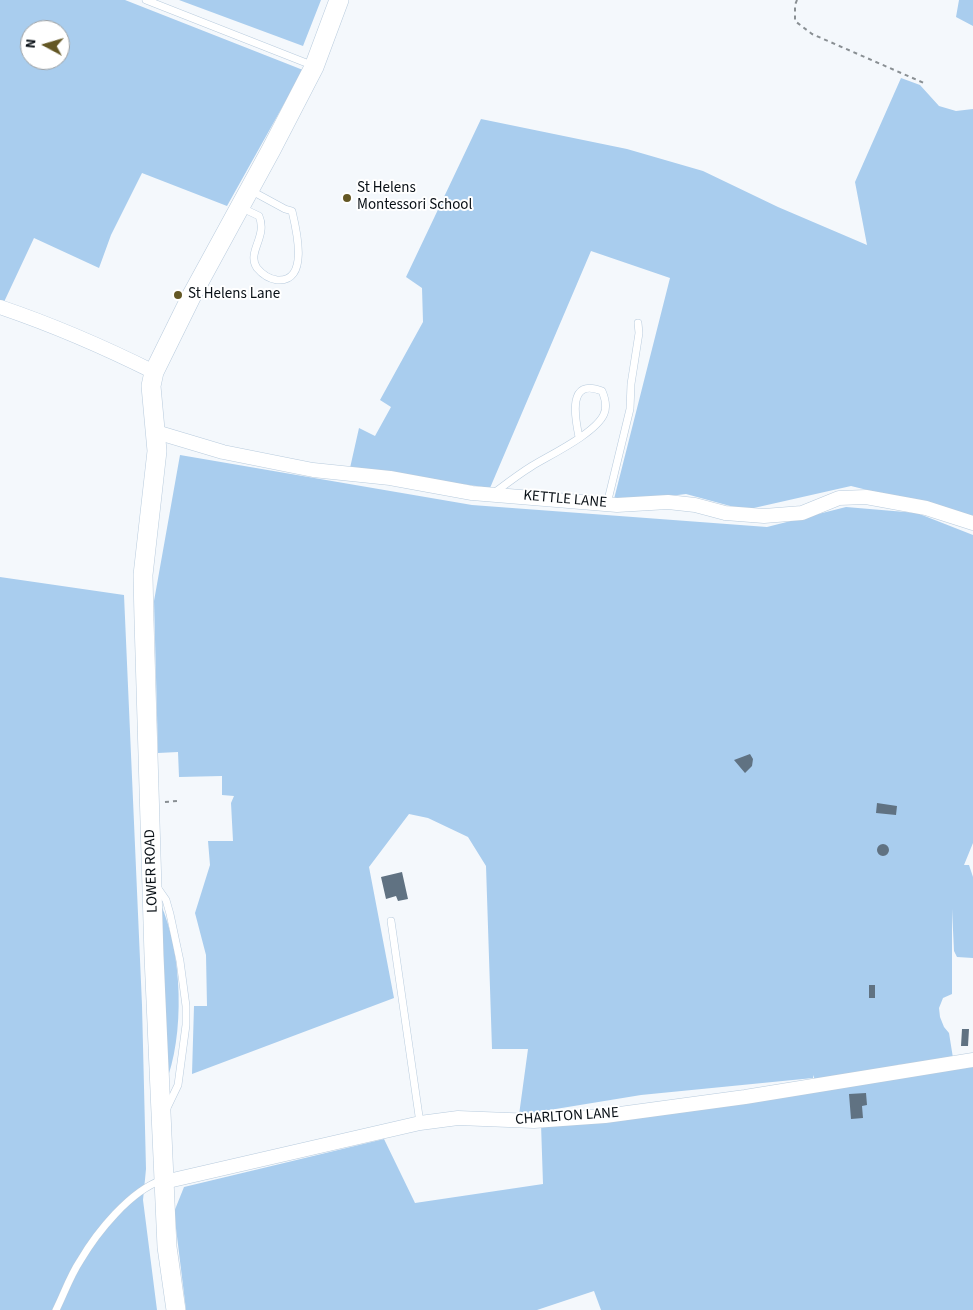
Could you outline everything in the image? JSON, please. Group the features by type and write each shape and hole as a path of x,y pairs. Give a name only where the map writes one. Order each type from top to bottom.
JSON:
{"main road":[{"path":"154,372 193,293 314,67 339,0"},
{"name":"LOWER ROAD","path":"154,372 151,386 157,451 143,575 152,881 164,1181 167,1247 176,1310"}],"street":[{"path":"0,307 40,320 92,342 154,372"},
{"name":"KETTLE LANE","path":"156,432 224,452 313,470 390,478 472,493 608,504 668,502 695,505 725,514 764,516 802,512 839,498 866,497 926,508 973,523"},
{"name":"CHARLTON LANE","path":"164,1181 420,1123 458,1118 534,1121 605,1116 745,1097 973,1060"}],"lane":[{"path":"146,0 314,67"},
{"path":"240,207 259,216 261,222 261,235 254,257 258,269 265,276 273,279 281,280 288,278 293,273 298,261 299,246 292,211 249,190"},
{"path":"608,504 630,409 631,384 639,333 638,324"},
{"path":"491,494 579,437 598,422 605,413 605,400 602,391 594,388 584,389 578,395 574,404 579,437"},
{"path":"152,881 166,900 170,914 180,961 186,1006 186,1025 178,1085 162,1120"},
{"path":"391,921 420,1123"},
{"path":"56,1310 80,1261 112,1217 146,1186 164,1181"}],"path":[{"path":"797,0 794,5 795,21 812,34 924,83"}],"shaded area":[{"path":"0,0 125,0 303,70 227,206 142,173 111,235 99,268 34,238 4,302 0,300"},
{"path":"179,0 321,0 303,46"},
{"path":"959,0 973,0 973,26 956,17"},
{"path":"901,78 920,85 939,106 956,111 973,109 973,516 851,486 745,510 686,494 613,503 670,278 591,251 490,488 350,468 359,428 375,436 391,407 380,400 423,322 422,288 406,277 481,119 627,149 703,171 778,207 867,245 855,182"},
{"path":"180,455 472,505 767,527 846,507 917,513 973,535 973,843 964,865 969,865 973,877 973,958 957,957 954,951 952,909 952,994 943,998 939,1008 944,1027 949,1033 953,1058 897,1065 900,1078 973,1067 973,1310 601,1310 594,1291 537,1310 186,1310 174,1212 184,1187 384,1139 415,1203 543,1184 541,1124 819,1090 813,1075 813,1078 641,1095 519,1115 528,1049 492,1049 486,866 468,837 428,818 409,814 369,867 394,998 192,1074 194,1006 207,1006 206,955 195,913 210,865 208,841 233,841 231,803 234,796 222,795 222,776 179,777 178,752 158,753 154,601"},
{"path":"0,577 124,595 142,1005 146,1169 143,1200 157,1310 0,1310"},
{"path":"160,903 168,923 173,945 179,994 176,1043 165,1085"}],"building":[{"path":"750,754 753,759 752,766 745,773 734,760"},
{"path":"877,803 897,806 896,815 876,813"},
{"path":"881,844 885,844 889,850 885,856 881,856 877,852 877,848"},
{"path":"402,872 408,899 398,901 396,896 386,899 381,877"},
{"path":"869,985 875,985 875,998 869,998"},
{"path":"962,1029 969,1029 968,1046 961,1046"},
{"path":"866,1093 867,1105 862,1106 863,1118 851,1119 849,1094"}],"place":[{"name":"St Helens Montessori School","path":"347,198"},
{"name":"St Helens Lane","path":"178,295"}]}
